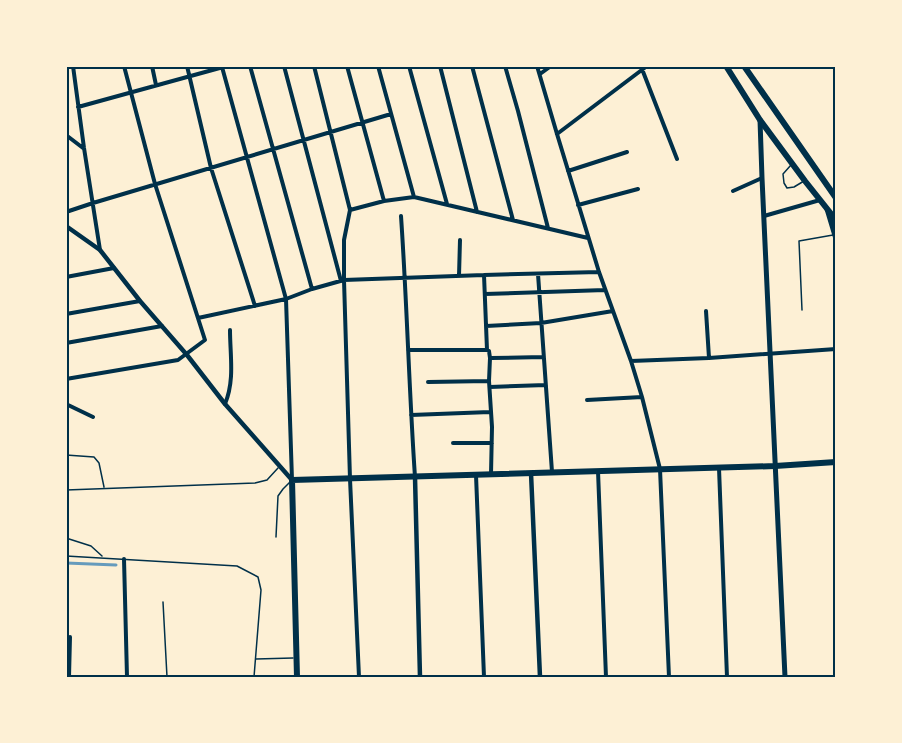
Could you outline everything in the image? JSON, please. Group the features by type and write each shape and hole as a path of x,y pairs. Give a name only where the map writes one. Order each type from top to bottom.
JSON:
{"main road":[{"path":"726,66 760,120 836,220"},
{"path":"744,66 835,195"},
{"path":"760,120 785,677"},
{"path":"826,208 835,237"},
{"path":"297,677 292,480 775,466 836,462"}],"street":[{"path":"73,66 100,250"},
{"path":"66,379 178,360 205,340 155,184 124,66"},
{"path":"152,66 156,85"},
{"path":"187,66 211,168 255,306"},
{"path":"250,66 312,289"},
{"path":"284,66 343,281"},
{"path":"314,66 350,210 344,240 343,281 358,677"},
{"path":"347,66 384,201"},
{"path":"378,66 414,197"},
{"path":"409,66 447,204"},
{"path":"440,66 477,212"},
{"path":"471,66 513,220"},
{"path":"505,66 548,228"},
{"path":"537,66 599,272 642,397 660,469 669,677"},
{"path":"540,74 551,66"},
{"path":"556,134 647,66"},
{"path":"78,107 225,67 286,299 292,480"},
{"path":"642,69 677,159"},
{"path":"66,212 391,114"},
{"path":"66,135 84,148"},
{"path":"568,171 627,152"},
{"path":"734,191 762,178"},
{"path":"578,205 638,189"},
{"path":"350,210 384,201 414,197 589,238"},
{"path":"764,216 820,200"},
{"path":"401,216 415,477 420,677"},
{"path":"66,226 100,250 225,404 292,480"},
{"path":"459,276 460,240"},
{"path":"66,278 114,268"},
{"path":"198,318 286,299 343,281 599,272"},
{"path":"537,274 552,472"},
{"path":"484,275 487,350 490,358 492,442 490,474"},
{"path":"485,294 605,290"},
{"path":"66,314 140,301"},
{"path":"486,326 541,323 613,311"},
{"path":"706,311 709,358"},
{"path":"66,343 162,326"},
{"path":"225,404 230,391 230,330"},
{"path":"631,361 836,349"},
{"path":"408,350 487,350"},
{"path":"490,358 544,357"},
{"path":"428,382 546,385"},
{"path":"587,400 642,397"},
{"path":"66,404 93,417"},
{"path":"411,415 490,412"},
{"path":"453,443 492,442"},
{"path":"719,467 727,677"},
{"path":"598,471 606,677"},
{"path":"531,473 540,677"},
{"path":"476,475 484,677"},
{"path":"124,558 127,677"},
{"path":"69,637 69,677"}],"lane":[{"path":"792,163 783,174 787,188 805,181"},
{"path":"802,310 799,241 835,237"},
{"path":"66,455 94,457 99,463 104,488"},
{"path":"66,490 255,483 267,480 279,466"},
{"path":"276,537 278,496 292,480"},
{"path":"66,538 91,546 104,558"},
{"path":"66,556 237,566 258,577 261,590 254,677"},
{"path":"163,602 166,677"},
{"path":"256,659 297,660"}],"waterway":[{"path":"66,563 116,565"}]}
